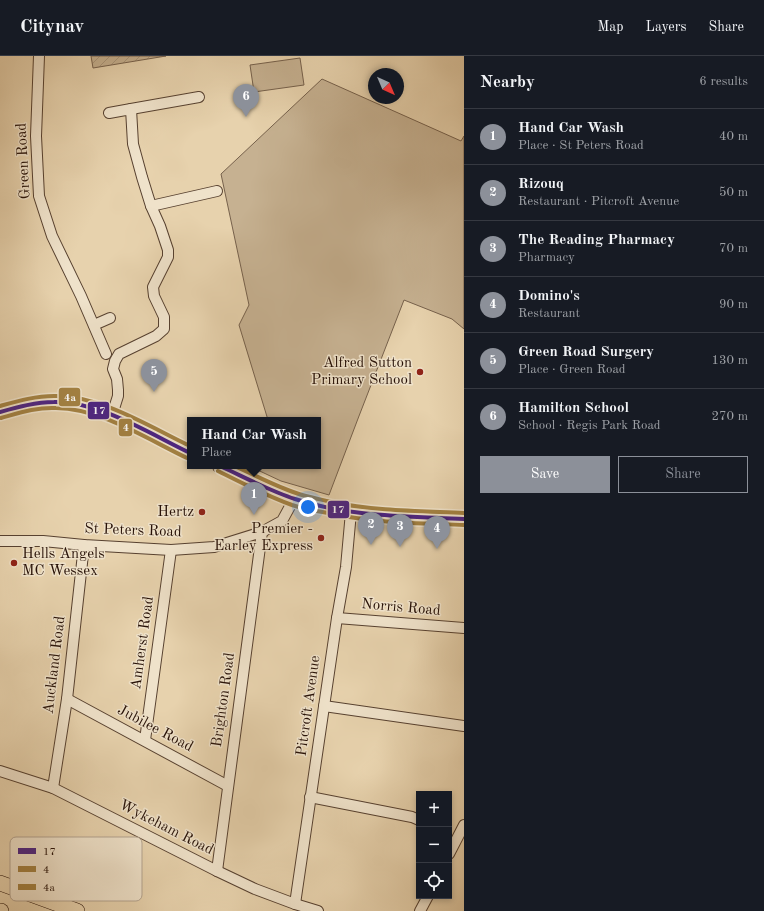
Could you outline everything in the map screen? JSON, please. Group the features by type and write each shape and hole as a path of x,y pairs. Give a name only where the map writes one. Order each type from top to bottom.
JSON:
{"main road":[{"path":"0,412 42,403 63,402 92,408 187,452"},
{"path":"227,469 294,499 351,512 376,515 464,520"},
{"path":"0,883 10,887"},
{"path":"50,901 77,911"}],"street":[{"name":"Green Road","path":"39,56 36,136 39,196 52,236 106,354"},
{"path":"109,113 199,97"},
{"path":"112,416 118,396 117,379 113,369 119,354 156,336 164,329 164,317 154,296 153,287 168,257 168,250 151,206 133,144 131,109"},
{"path":"151,206 217,191"},
{"path":"94,325 110,318"},
{"name":"St Peters Road","path":"0,541 43,541 171,550 214,547 262,532 282,521 294,499"},
{"name":"Pitcroft Avenue","path":"295,904 336,618 346,567 351,512"},
{"name":"Brighton Road","path":"217,871 262,532"},
{"name":"Auckland Road","path":"54,788 84,545"},
{"name":"Amherst Road","path":"145,740 171,550"},
{"name":"Norris Road","path":"336,618 464,628"},
{"name":"Jubilee Road","path":"66,699 145,740 228,786"},
{"path":"324,706 464,726"},
{"name":"Wykeham Road","path":"0,771 54,788 255,889 318,911"},
{"path":"310,797 416,819"},
{"path":"453,835 464,825"},
{"path":"420,911 426,899"}],"shaded area":[{"path":"91,56 166,56 93,68"},
{"path":"300,58 304,85 254,92 250,65"},
{"path":"322,79 368,100 368,104 378,104 461,141 464,136 464,329 452,319 404,300 329,495 281,481 255,469 321,469 321,417 267,417 239,325 249,305 221,174"}],"transit line":[{"name":"4a","path":"0,406 27,399 47,396 71,397 107,406 187,444"},
{"name":"17","path":"0,412 27,405 47,402 71,403 89,407 124,420 187,451"},
{"name":"4","path":"1,418 42,408 73,409 90,413 124,426 187,458"},
{"name":"17","path":"226,469 276,492 315,505 379,515 464,519"},
{"name":"4a","path":"240,469 304,496 331,502 381,509 464,513"},
{"name":"4","path":"218,471 273,498 310,510 379,521 464,525"}],"place":[{"name":"Hamilton School","path":"246,117"},
{"name":"Alfred Sutton Primary School","path":"420,372"},
{"name":"Green Road Surgery","path":"154,392"},
{"name":"Hertz","path":"202,512"},
{"name":"Hand Car Wash","path":"254,515"},
{"name":"Premier - Earley Express","path":"321,538"},
{"name":"Rizouq","path":"371,545"},
{"name":"The Reading Pharmacy","path":"400,547"},
{"name":"Domino's","path":"437,549"},
{"name":"Hells Angels MC Wessex","path":"14,563"}]}
